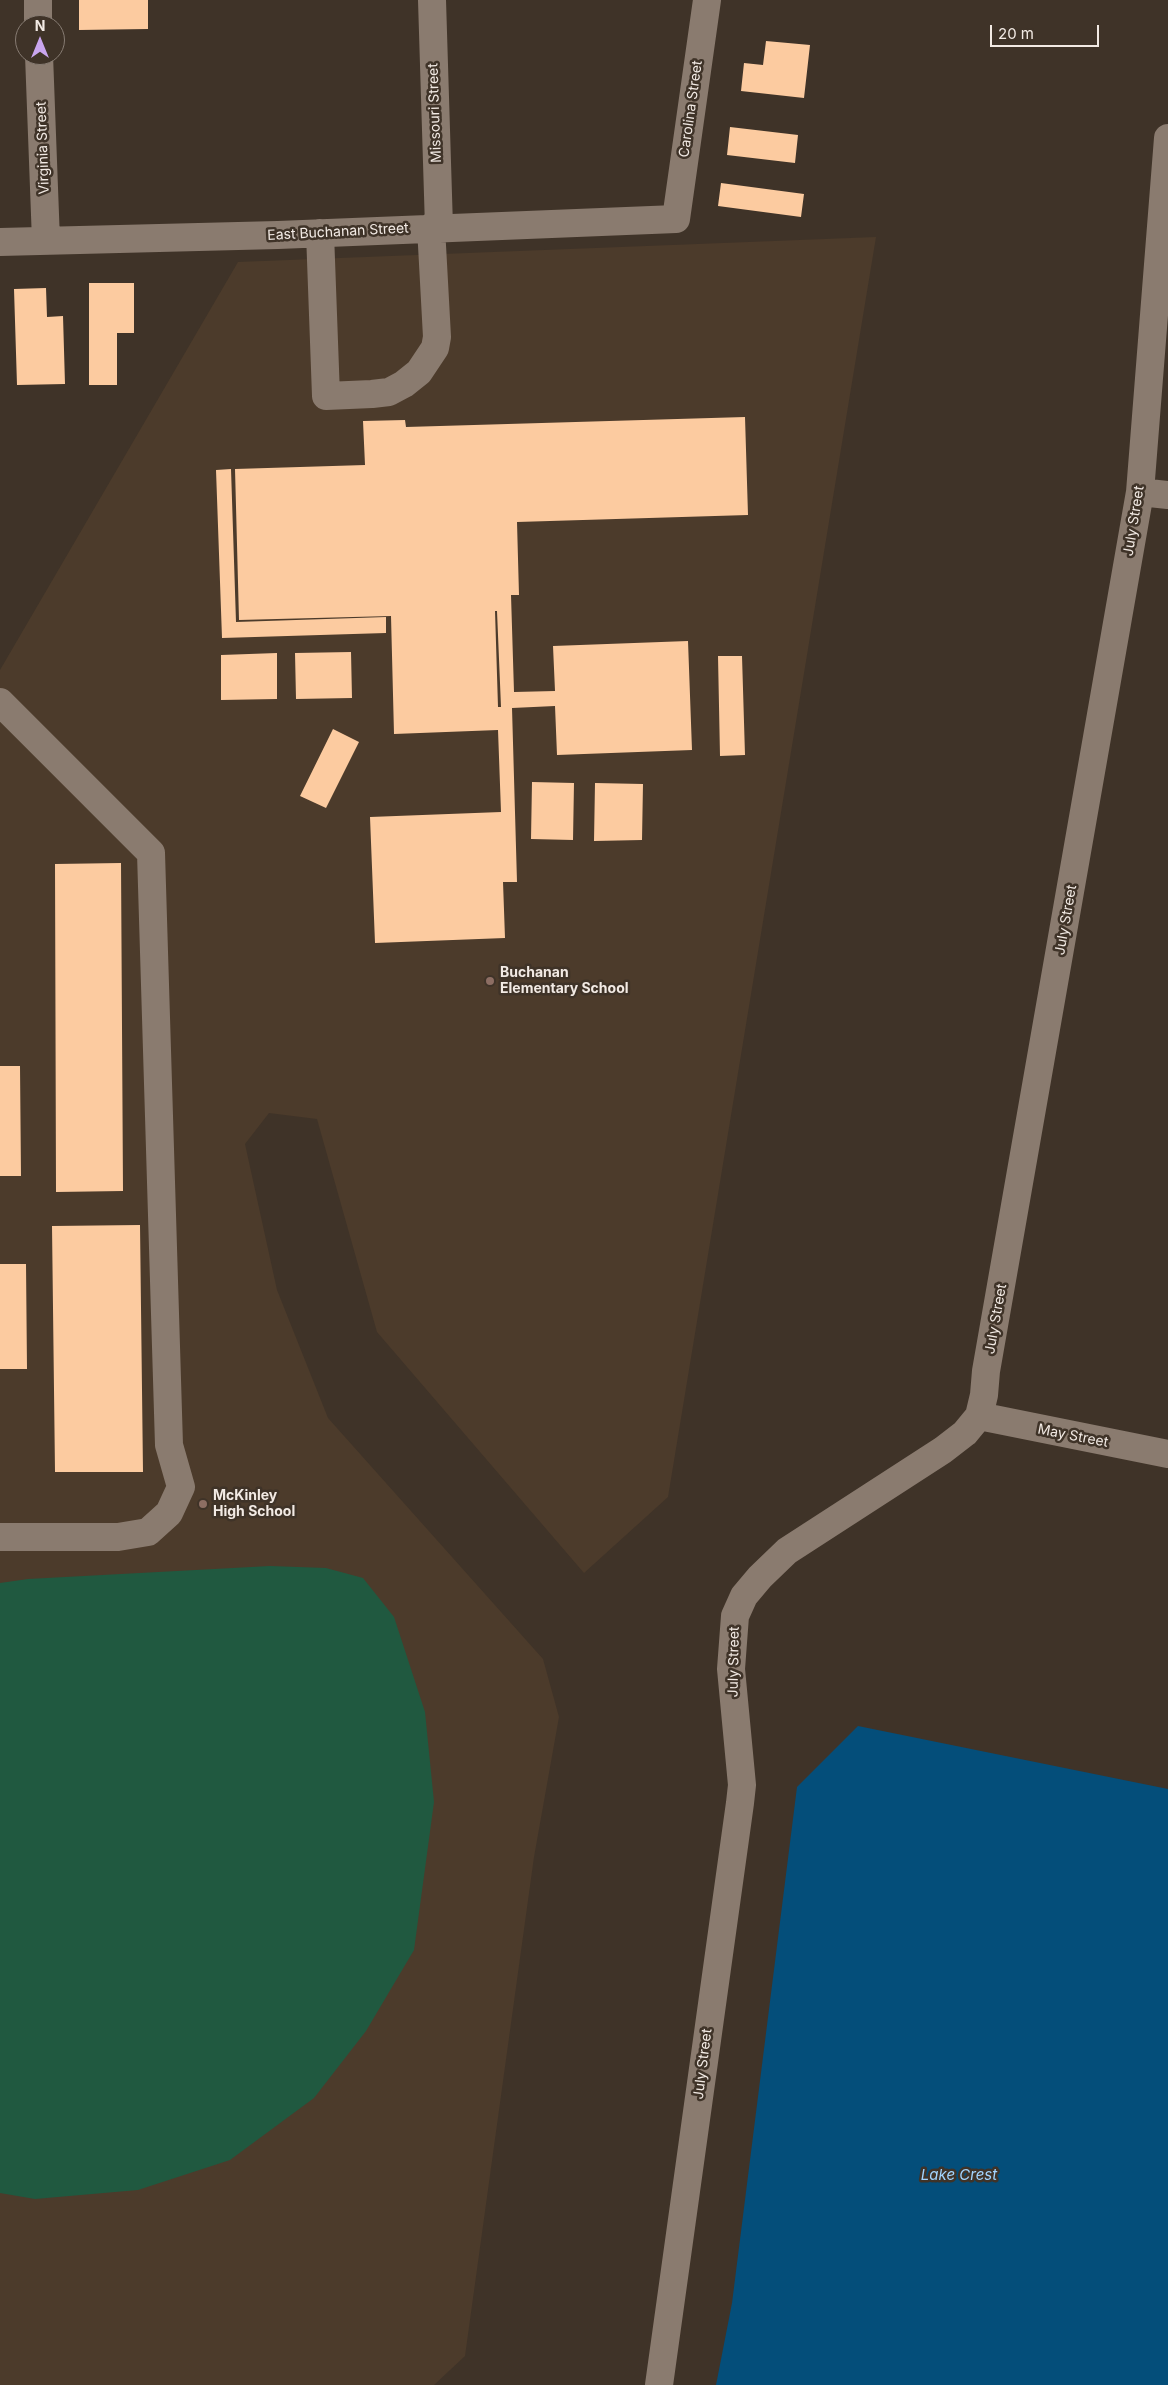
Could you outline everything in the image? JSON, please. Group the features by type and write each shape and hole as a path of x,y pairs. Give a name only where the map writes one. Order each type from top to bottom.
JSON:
{"street":[{"path":"38,0 38,15"},
{"name":"Missouri Street","path":"320,233 326,396 389,392 404,384 419,372 434,348 437,337 432,0"},
{"name":"Carolina Street","path":"676,219 707,0"},
{"name":"Virginia Street","path":"40,65 46,241"},
{"name":"July Street","path":"658,2385 742,1785 731,1669 736,1616 750,1590 787,1551 943,1450 965,1433 979,1416 1140,492 1168,138"},
{"name":"East Buchanan Street","path":"0,242 320,233 676,219"},
{"path":"1140,492 1168,495"},
{"path":"0,702 151,854 170,1445 182,1487 170,1513 148,1532 118,1537 0,1537"},
{"name":"May Street","path":"979,1416 1168,1454"}],"shaded area":[{"path":"876,237 668,1497 584,1573 377,1332 317,1119 269,1113 245,1144 277,1290 328,1418 543,1659 559,1717 534,1857 465,2356 434,2385 0,2385 0,670 238,262"}],"green space":[{"path":"270,1566 326,1568 363,1578 394,1617 425,1712 434,1802 414,1950 366,2031 314,2098 230,2160 138,2190 35,2199 0,2193 0,1583 28,1579"}],"water":[{"name":"Lake Crest","path":"858,1726 1168,1789 1168,2385 716,2385 732,2303 797,1787"}],"building":[{"path":"79,0 148,0 148,29 79,30"},
{"path":"766,41 810,45 804,98 741,91 744,63 763,65"},
{"path":"730,127 798,135 795,163 727,155"},
{"path":"721,183 804,194 801,217 718,206"},
{"path":"89,283 134,283 134,333 117,333 117,385 89,385"},
{"path":"46,288 47,317 63,316 65,384 17,385 14,289"},
{"path":"745,417 748,515 517,522 519,595 511,595 514,692 555,691 553,646 688,641 692,750 557,755 555,706 512,708 517,882 503,882 505,938 375,943 370,817 501,812 498,730 394,734 391,616 239,620 235,469 365,465 363,421 405,420 406,427","holes":["495,611 497,611 501,707 498,707"]},
{"path":"231,469 236,622 386,617 386,633 222,638 216,470"},
{"path":"351,652 352,698 296,699 295,653"},
{"path":"277,653 277,699 221,700 221,655"},
{"path":"718,656 742,656 745,755 720,756"},
{"path":"333,729 359,742 326,808 300,796"},
{"path":"532,782 574,783 573,840 531,839"},
{"path":"595,783 643,784 642,840 594,841"},
{"path":"121,863 123,1191 56,1192 55,864"},
{"path":"0,1066 20,1066 21,1176 0,1176"},
{"path":"140,1225 143,1472 55,1472 52,1226"},
{"path":"0,1264 26,1264 27,1369 0,1369"}],"place":[{"name":"Buchanan Elementary School","path":"490,981"},
{"name":"McKinley High School","path":"203,1504"}]}
